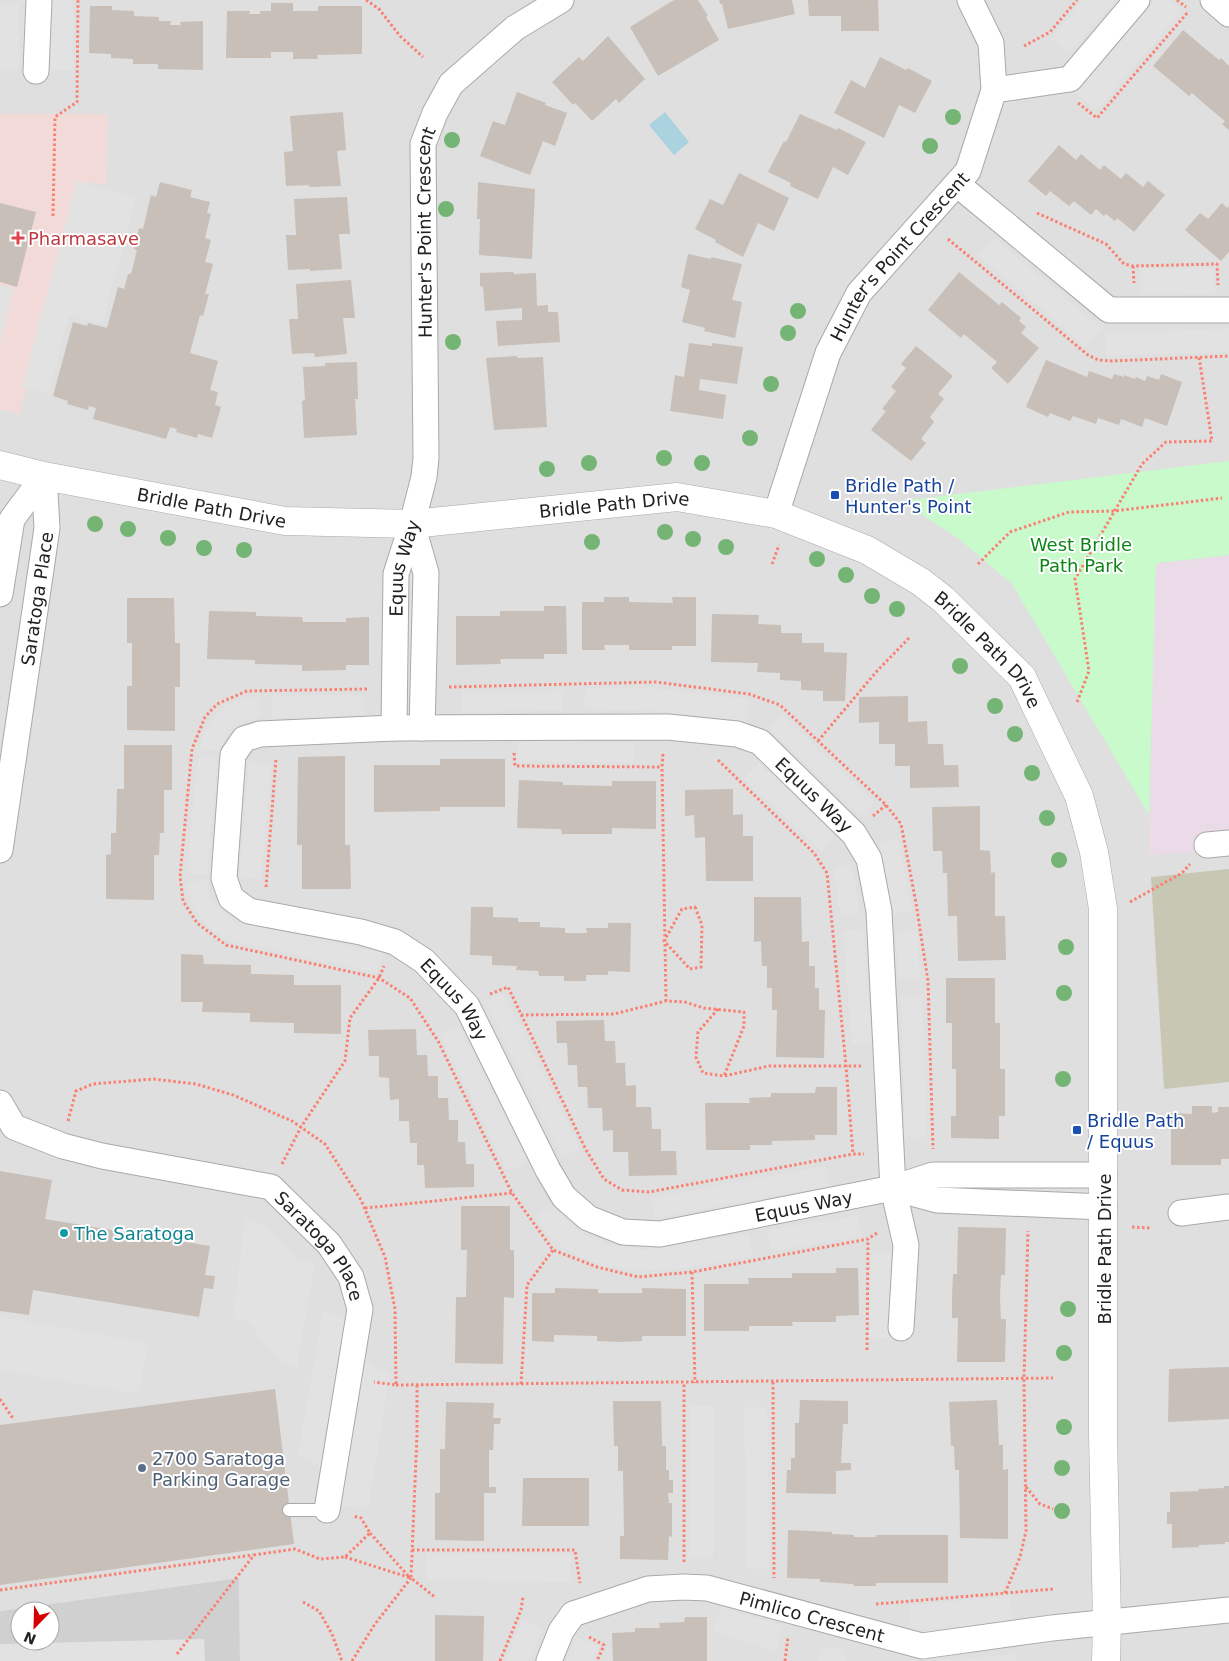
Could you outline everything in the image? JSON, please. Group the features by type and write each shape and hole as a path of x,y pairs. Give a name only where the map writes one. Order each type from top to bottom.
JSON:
{"street":[{"path":"36,71 39,0"},
{"name":"Hunter's Point Crescent","path":"412,524 424,477 426,458 423,144 435,113 451,84 515,28 562,0"},
{"name":"Hunter's Point Crescent","path":"776,514 828,353 859,293 968,170 994,90 991,42 970,0"},
{"path":"994,90 1070,79 1137,0"},
{"path":"1213,0 1229,14"},
{"path":"957,184 1109,310 1224,300"},
{"name":"Bridle Path Drive","path":"0,465 44,476 285,521 412,524 677,497 776,514 867,550 921,582 944,600 1022,677 1079,796 1094,852 1102,909 1103,1435 1107,1622 1106,1661"},
{"name":"Saratoga Place","path":"0,594 12,519 44,476"},
{"name":"Saratoga Place","path":"0,850 47,528 44,476"},
{"name":"Equus Way","path":"412,524 426,573 422,728"},
{"name":"Equus Way","path":"394,728 396,574 412,524"},
{"name":"Equus Way","path":"901,1328 906,1246 893,1188 879,911 869,859 854,834 760,742 737,734 668,726 394,728 260,734 244,739 234,755 224,878 231,898 249,911 361,932 395,942 424,961 467,1006 548,1170 564,1197 588,1218 624,1232 660,1234 893,1188 933,1175 1104,1175"},
{"name":"Saratoga Place","path":"0,1103 14,1127 63,1146 102,1156 271,1187 329,1244 351,1277 360,1308 327,1510"},
{"name":"Equus Way","path":"893,1188 937,1200 1104,1207"},
{"path":"1182,1213 1229,1207"},
{"name":"Pimlico Crescent","path":"549,1661 561,1631 573,1614 593,1619 648,1589 707,1588 922,1646 1107,1622 1229,1610"}],"lane":[{"path":"289,1510 327,1510"}],"path":[{"path":"53,216 55,117 77,102 78,0"},
{"path":"366,0 379,9 400,36 423,57"},
{"path":"1024,46 1050,32 1077,0"},
{"path":"1075,100 1097,118 1190,10"},
{"path":"1036,213 1106,244 1124,264 1133,266 1217,264 1224,300"},
{"path":"948,239 1088,355 1098,360 1229,356"},
{"path":"1077,702 1089,671 1075,579 1142,464 1166,442 1212,441 1199,357"},
{"path":"978,564 1010,532 1069,512 1114,511 1222,498"},
{"path":"818,741 877,672 910,637"},
{"path":"424,692 441,687 656,682 749,694 780,705 886,805 901,824 916,902 928,981 934,1157"},
{"path":"395,694 380,688 247,691 217,704 205,717 192,749 180,876 183,902 198,923 226,945 379,978 410,998 438,1041 512,1193 553,1250 597,1268 638,1277 692,1272 868,1239 900,1217"},
{"path":"666,1001 662,767 668,726"},
{"path":"514,751 515,766 662,767"},
{"path":"265,894 276,752"},
{"path":"717,758 814,853 827,873 853,1154"},
{"path":"1102,909 1129,902 1182,873 1218,844"},
{"path":"695,907 702,925 701,967 690,969 664,941 682,909 695,907"},
{"path":"271,1187 301,1127 345,1061 350,1018 379,978 395,942"},
{"path":"485,996 508,987 586,1150 604,1179 622,1190 649,1192 853,1154 891,1153"},
{"path":"521,1014 614,1014 666,1001 685,1002 704,1008 744,1012 744,1026 724,1076"},
{"path":"718,1009 698,1032 696,1057 703,1073 724,1076 769,1066 887,1066"},
{"path":"364,1208 512,1193"},
{"path":"1005,1593 1020,1557 1026,1530 1024,1379 1028,1225"},
{"path":"867,1350 868,1239"},
{"path":"521,1384 527,1285 553,1250"},
{"path":"692,1272 695,1383"},
{"path":"396,1385 1053,1378"},
{"path":"683,1587 684,1382"},
{"path":"771,1606 774,1587 773,1382"},
{"path":"352,1661 375,1624 411,1578 417,1435 417,1385"},
{"path":"0,1400 14,1420"},
{"path":"1025,1487 1040,1504 1053,1509"},
{"path":"327,1510 361,1518 370,1533 411,1578 436,1598"},
{"path":"345,1557 370,1533"},
{"path":"0,1590 295,1549 320,1559 345,1557 411,1578"},
{"path":"412,1550 575,1550 580,1584 593,1619 588,1636 604,1645 597,1661"},
{"path":"177,1654 254,1555"},
{"path":"871,1605 1052,1589"},
{"path":"500,1661 521,1610 523,1597"},
{"path":"303,1602 319,1611 332,1634 342,1661"},
{"path":"788,1634 795,1636"}],"shaded area":[{"path":"0,0 1229,0 1229,556 1154,565 1229,846 1229,1661 240,1661 239,1578 60,1603 60,1601 10,1601 10,1610 0,1611"},
{"path":"49,0 73,0 73,70 49,70"},
{"path":"1083,0 1115,0 1069,55 1051,39"},
{"path":"1155,0 1170,0 1182,10 1096,111 1075,93"},
{"path":"0,4 19,4 19,69 0,69"},
{"path":"0,114 108,114 106,184 78,182 20,414 0,409"},
{"path":"77,181 136,198 102,324 69,315 49,394 22,387"},
{"path":"994,237 1102,329 1086,347 978,255"},
{"path":"1214,268 1215,294 1140,295 1139,269"},
{"path":"0,285 14,288 0,344"},
{"path":"1229,329 1229,352 1106,356 1106,333"},
{"path":"1229,556 1229,850 1150,855 1154,565"},
{"path":"586,688 657,689 749,699 747,722 658,711 584,709"},
{"path":"562,691 562,710 461,712 461,693"},
{"path":"364,695 364,716 272,718 271,696"},
{"path":"259,696 261,717 243,722 227,733 219,751 199,749 204,733 212,720 224,707 237,700"},
{"path":"782,715 874,802 861,816 769,729"},
{"path":"518,741 633,742 633,762 518,762"},
{"path":"198,757 218,759 207,875 187,873"},
{"path":"249,762 271,765 261,879 239,877"},
{"path":"759,763 836,836 822,851 744,779"},
{"path":"898,839 912,910 892,913 879,843"},
{"path":"852,864 860,914 841,917 833,867"},
{"path":"1229,869 1229,1082 1164,1089 1151,877"},
{"path":"206,878 210,897 236,922 383,953 377,973 228,940 208,927 193,908 185,885"},
{"path":"863,929 872,1042 852,1044 843,931"},
{"path":"917,930 920,977 898,978 896,932"},
{"path":"503,993 580,1149 562,1158 484,1002"},
{"path":"901,997 922,997 927,1137 905,1138"},
{"path":"459,1026 527,1162 508,1171 440,1035"},
{"path":"826,1166 830,1186 654,1218 651,1198"},
{"path":"553,1206 580,1233 608,1245 643,1250 749,1233 753,1256 687,1268 638,1271 600,1265 570,1252 548,1235 535,1217"},
{"path":"858,1216 862,1236 771,1251 768,1230"},
{"path":"245,1219 265,1225 295,1258 315,1263 297,1367 279,1361 248,1322 233,1318"},
{"path":"871,1253 891,1253 890,1338 869,1337"},
{"path":"323,1311 344,1317 371,1366 390,1373 368,1508 338,1505 317,1464 298,1455"},
{"path":"0,1317 148,1343 139,1394 0,1370"},
{"path":"689,1406 714,1406 713,1559 689,1558"},
{"path":"744,1407 767,1407 769,1569 747,1569"},
{"path":"427,1553 571,1555 571,1582 427,1580"},
{"path":"239,1578 240,1661 0,1661 0,1611 10,1610 10,1651 60,1651 60,1603"},
{"path":"1010,1597 1012,1622 911,1630 909,1605"},
{"path":"721,1607 784,1626 776,1651 713,1631"},
{"path":"522,1620 543,1629 529,1661 505,1661"},
{"path":"576,1637 600,1646 593,1661 566,1661"},
{"path":"204,1639 205,1661 0,1661 0,1644 10,1644 10,1651 60,1651 60,1643"},
{"path":"820,1647 845,1649 845,1661 819,1661"},
{"path":"1015,1654 1016,1661 937,1661"}],"green space":[{"name":"West Bridle Path Park","path":"1229,461 1229,555 1156,563 1149,815 1012,584 959,539 901,501"}],"water":[{"path":"665,112 689,142 674,155 649,125"}],"building":[{"path":"674,0 698,0 719,40 658,76 630,27"},
{"path":"719,0 792,0 795,14 728,29 722,4 720,4"},
{"path":"808,0 878,0 879,31 841,31 841,16 809,16"},
{"path":"271,3 293,3 293,11 318,11 318,6 362,6 362,54 317,55 318,59 293,59 293,52 271,52 271,58 226,58 227,11 250,11 249,14 260,14 260,11 271,11"},
{"path":"90,6 112,6 112,10 134,11 134,16 159,17 159,21 171,21 170,25 181,25 180,22 203,21 203,70 158,69 158,64 133,64 133,59 111,58 111,54 89,53"},
{"path":"1183,30 1229,66 1229,130 1222,124 1225,121 1192,93 1189,96 1153,66"},
{"path":"608,36 645,79 619,103 616,99 592,121 575,103 573,105 552,82 579,57 583,61"},
{"path":"880,57 906,70 908,68 932,81 915,113 899,105 884,138 834,113 851,80 865,88"},
{"path":"517,92 567,113 555,146 543,141 530,175 480,156 493,121 505,125"},
{"path":"343,112 346,150 337,151 341,186 286,186 284,152 293,151 290,116"},
{"path":"800,114 837,130 838,128 866,142 848,175 833,167 818,199 790,186 791,183 768,172"},
{"path":"1059,145 1076,160 1081,154 1100,170 1104,165 1121,179 1126,173 1143,187 1148,181 1165,195 1134,232 1117,218 1115,221 1106,214 1104,216 1096,209 1091,215 1074,201 1069,206 1050,191 1046,196 1028,181"},
{"path":"739,173 789,198 774,231 758,223 743,257 695,229 710,199 723,205"},
{"path":"160,182 192,190 190,197 210,202 207,213 211,214 205,238 211,240 205,262 213,264 205,294 209,294 203,316 200,315 190,353 218,361 210,390 218,392 215,405 221,407 212,438 198,434 197,438 176,432 177,429 170,427 166,439 93,419 96,408 89,406 88,410 67,404 68,401 53,396 73,322 87,326 88,323 107,328 118,287 124,289 128,274 131,274 137,250 134,249 139,228 143,229 151,195 156,197"},
{"path":"478,182 535,189 532,259 479,255 480,219 477,219"},
{"path":"347,197 350,234 339,234 342,269 288,270 286,235 296,235 294,199"},
{"name":"Pharmasave","path":"0,203 36,212 17,287 0,282"},
{"path":"1222,203 1227,208 1229,206 1229,252 1221,261 1185,230 1200,213 1208,219"},
{"path":"688,254 742,264 732,300 742,302 735,338 704,331 705,328 682,322 690,290 681,287"},
{"path":"513,272 514,274 536,273 537,306 548,305 548,312 558,312 560,342 498,346 496,321 522,320 522,308 485,311 483,287 480,286 480,273"},
{"path":"959,272 999,305 1002,302 1021,318 1019,321 1026,327 1021,333 1039,348 1008,384 991,368 997,362 964,334 961,338 928,310"},
{"path":"351,280 355,318 343,318 347,354 315,357 314,353 292,354 289,319 298,319 296,284"},
{"path":"689,343 712,346 712,343 743,347 737,384 700,379 699,390 726,395 723,419 670,411 675,375 684,377"},
{"path":"916,346 953,376 938,394 944,399 930,417 934,422 921,439 926,443 911,461 871,430 886,411 882,409 896,391 891,387 906,368 901,364"},
{"path":"517,356 517,358 543,357 547,427 494,430 486,358"},
{"path":"1046,360 1087,377 1089,371 1112,379 1114,374 1135,379 1136,377 1145,381 1147,376 1159,380 1161,374 1182,382 1167,426 1145,418 1142,427 1121,419 1119,425 1098,418 1096,424 1073,416 1070,421 1050,413 1048,417 1026,407"},
{"path":"357,362 358,399 355,399 357,435 304,438 302,401 305,400 303,367 325,366 325,363"},
{"path":"604,597 629,597 629,602 673,603 672,597 696,597 696,646 672,646 672,650 629,650 629,645 604,645 605,650 582,650 582,602 604,602"},
{"path":"127,598 174,598 175,643 180,643 180,687 175,687 175,731 127,730 127,686 132,686 132,643 127,643"},
{"path":"544,606 566,606 567,654 544,654 544,659 500,659 501,664 456,665 456,616 500,616 500,611 544,611"},
{"path":"209,611 256,612 256,616 302,617 303,622 346,622 346,618 369,617 369,665 346,665 346,670 302,671 302,665 255,664 255,660 207,659"},
{"path":"712,614 759,615 758,624 781,625 781,633 802,633 802,643 824,643 824,652 847,653 845,701 823,701 823,691 801,690 801,681 780,680 780,673 757,672 758,663 711,662"},
{"path":"908,696 908,722 927,721 928,744 943,744 944,765 958,765 959,787 910,788 910,766 895,766 895,744 879,744 879,722 859,723 859,697"},
{"path":"124,745 172,745 172,790 164,790 164,833 160,833 159,855 154,855 154,900 106,899 106,855 111,854 111,833 116,833 117,789 124,789"},
{"path":"345,756 345,845 350,845 351,889 302,889 302,845 297,845 298,757"},
{"path":"440,759 505,759 505,807 440,807 440,811 374,812 374,765 440,765"},
{"path":"519,780 563,782 563,785 612,786 612,781 656,781 656,829 612,828 612,834 562,834 561,829 517,828"},
{"path":"733,789 733,815 743,814 743,836 753,836 753,881 706,881 705,837 695,838 694,815 685,816 685,790"},
{"path":"980,806 980,850 990,851 991,873 995,872 995,916 1005,916 1006,960 958,961 957,916 948,916 947,873 943,873 942,851 933,851 932,807"},
{"path":"754,897 801,897 802,942 809,941 809,966 815,966 815,988 819,988 819,1010 825,1010 824,1058 776,1057 777,1010 772,1010 772,988 767,988 767,966 762,966 761,941 754,942"},
{"path":"471,907 493,907 493,917 518,918 518,922 540,922 540,927 565,928 565,933 587,933 586,928 608,928 608,923 631,923 630,972 608,971 608,975 586,975 586,981 564,981 564,976 539,976 538,971 516,970 517,966 492,965 492,956 470,955"},
{"path":"181,954 203,955 204,964 251,965 251,974 294,975 294,985 341,985 341,1034 294,1033 294,1023 250,1022 250,1013 202,1012 203,1002 181,1002"},
{"path":"946,978 995,978 995,1023 1000,1023 1000,1069 1005,1069 1005,1116 999,1116 999,1139 951,1138 951,1116 956,1116 956,1069 952,1069 952,1023 946,1023"},
{"path":"604,1020 605,1041 615,1041 616,1063 625,1063 626,1086 636,1085 636,1107 651,1107 652,1129 661,1129 661,1151 676,1151 677,1175 629,1176 628,1152 613,1152 613,1130 603,1131 602,1108 588,1108 587,1087 578,1087 577,1065 568,1065 567,1043 557,1043 556,1021"},
{"path":"416,1029 417,1055 427,1055 428,1076 438,1076 438,1098 448,1098 449,1120 458,1120 458,1142 465,1142 466,1164 474,1164 474,1187 425,1188 424,1165 417,1165 417,1143 410,1143 409,1121 399,1121 399,1099 390,1100 389,1078 379,1077 379,1056 369,1056 368,1030"},
{"path":"816,1087 837,1087 837,1135 815,1135 815,1140 772,1141 772,1145 750,1145 750,1150 706,1150 705,1103 750,1103 749,1098 771,1097 771,1093 815,1093"},
{"path":"1192,1106 1212,1106 1212,1113 1218,1112 1218,1107 1229,1107 1229,1159 1221,1159 1221,1165 1171,1165 1171,1113 1192,1114"},
{"name":"The Saratoga","path":"0,1171 52,1180 45,1219 210,1246 205,1275 215,1276 213,1289 204,1288 199,1317 33,1290 29,1315 0,1311"},
{"path":"461,1206 510,1206 510,1250 514,1250 514,1298 504,1297 503,1364 455,1363 456,1297 466,1297 467,1250 461,1250"},
{"path":"958,1227 1006,1228 1005,1275 1001,1275 1000,1298 1001,1319 1006,1319 1005,1362 957,1362 958,1318 952,1318 952,1297 953,1274 957,1274"},
{"path":"836,1268 858,1268 859,1315 836,1316 836,1322 792,1322 793,1326 749,1326 749,1331 704,1331 704,1284 749,1284 748,1278 792,1278 792,1273 836,1273"},
{"path":"555,1288 598,1289 598,1293 642,1293 642,1288 686,1289 686,1336 642,1336 642,1341 619,1342 597,1341 597,1336 554,1335 554,1342 532,1341 532,1293 555,1293"},
{"path":"1229,1367 1229,1419 1168,1422 1169,1369"},
{"name":"2700 Saratoga Parking Garage","path":"275,1389 294,1544 0,1585 0,1425"},
{"path":"800,1400 848,1401 848,1424 843,1424 841,1463 851,1463 851,1470 836,1471 836,1494 786,1493 787,1470 791,1470 791,1458 795,1458 795,1423 799,1423"},
{"path":"997,1400 999,1445 1003,1445 1003,1470 1008,1469 1008,1539 960,1538 959,1470 955,1470 954,1446 951,1446 949,1402"},
{"path":"613,1401 661,1401 662,1446 666,1446 666,1470 669,1470 669,1480 673,1480 673,1493 668,1493 669,1503 672,1503 672,1537 669,1536 668,1560 620,1559 620,1536 624,1536 623,1471 618,1471 618,1446 614,1446"},
{"path":"446,1402 494,1403 493,1418 501,1418 500,1424 494,1424 493,1450 489,1450 489,1487 496,1487 496,1493 484,1493 484,1541 435,1540 435,1493 440,1493 440,1449 445,1449"},
{"path":"523,1478 589,1478 589,1526 522,1526"},
{"path":"1224,1486 1229,1486 1229,1542 1225,1542 1225,1544 1199,1545 1199,1547 1172,1548 1172,1524 1167,1524 1167,1512 1170,1512 1170,1492 1199,1491 1198,1489 1224,1488"},
{"path":"788,1530 832,1532 832,1534 854,1535 854,1537 876,1537 876,1535 948,1535 948,1583 876,1583 876,1586 854,1586 853,1584 820,1582 820,1579 787,1578"},
{"path":"435,1615 484,1616 483,1661 435,1661"},
{"path":"685,1617 707,1617 707,1661 613,1661 612,1633 635,1632 635,1628 660,1628 659,1623 684,1622"}],"place":[{"name":"Pharmasave","path":"18,238"},
{"name":"Bridle Path / Hunter's Point","path":"835,495"},
{"name":"Bridle Path / Equus","path":"1077,1130"},
{"name":"The Saratoga","path":"64,1233"},
{"name":"2700 Saratoga Parking Garage","path":"142,1468"}]}
